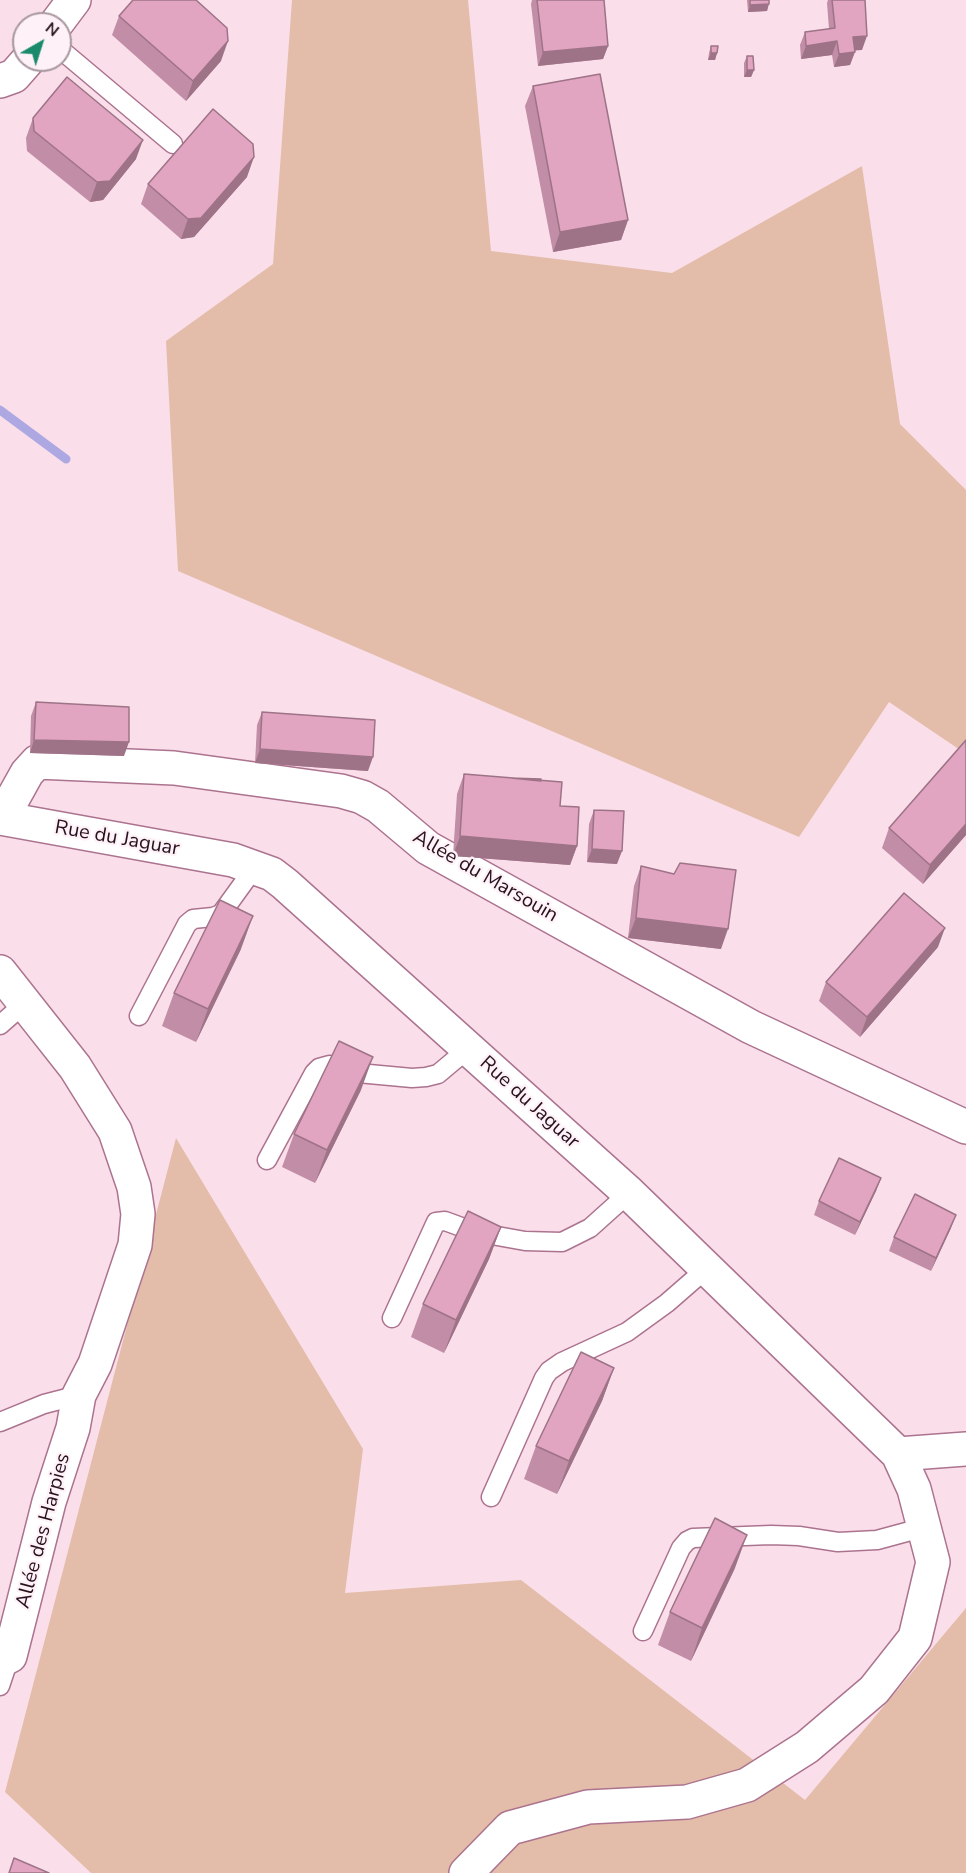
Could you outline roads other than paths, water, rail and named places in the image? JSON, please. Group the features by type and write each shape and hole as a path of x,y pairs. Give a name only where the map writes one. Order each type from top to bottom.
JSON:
{"street":[{"path":"0,81 15,76 18,72"},
{"name":"Allée du Marsouin","path":"1,818 27,772 37,762 174,768 341,791 362,796 378,806 428,848 750,1027 966,1127"},
{"name":"Rue du Jaguar","path":"1,818 233,860 272,874 469,1048 628,1193 898,1454 914,1489 933,1562 915,1638 874,1690 807,1747 747,1785 687,1802 588,1807 510,1828 466,1873"},
{"name":"Allée des Harpies","path":"0,972 75,1067 115,1131 134,1187 138,1214 135,1245 95,1364 79,1395 73,1428 49,1502 3,1668"},
{"path":"898,1454 966,1449"}],"lane":[{"path":"72,59 173,144"},
{"path":"138,1016 187,924 203,916 213,917 221,914 255,867"},
{"path":"0,1025 25,1003"},
{"path":"267,1160 314,1073 319,1068 330,1065 357,1073 426,1077 438,1074 469,1048"},
{"path":"392,1318 436,1222 446,1221 475,1232 525,1241 562,1242 590,1228 628,1193"},
{"path":"491,1497 549,1371 562,1362 627,1332 667,1303 706,1269"},
{"path":"0,1422 44,1404 79,1395"},
{"path":"643,1631 681,1548 693,1538 771,1535 799,1536 838,1542 877,1540 925,1527"}],"waterway":[{"path":"0,410 66,459"}]}
